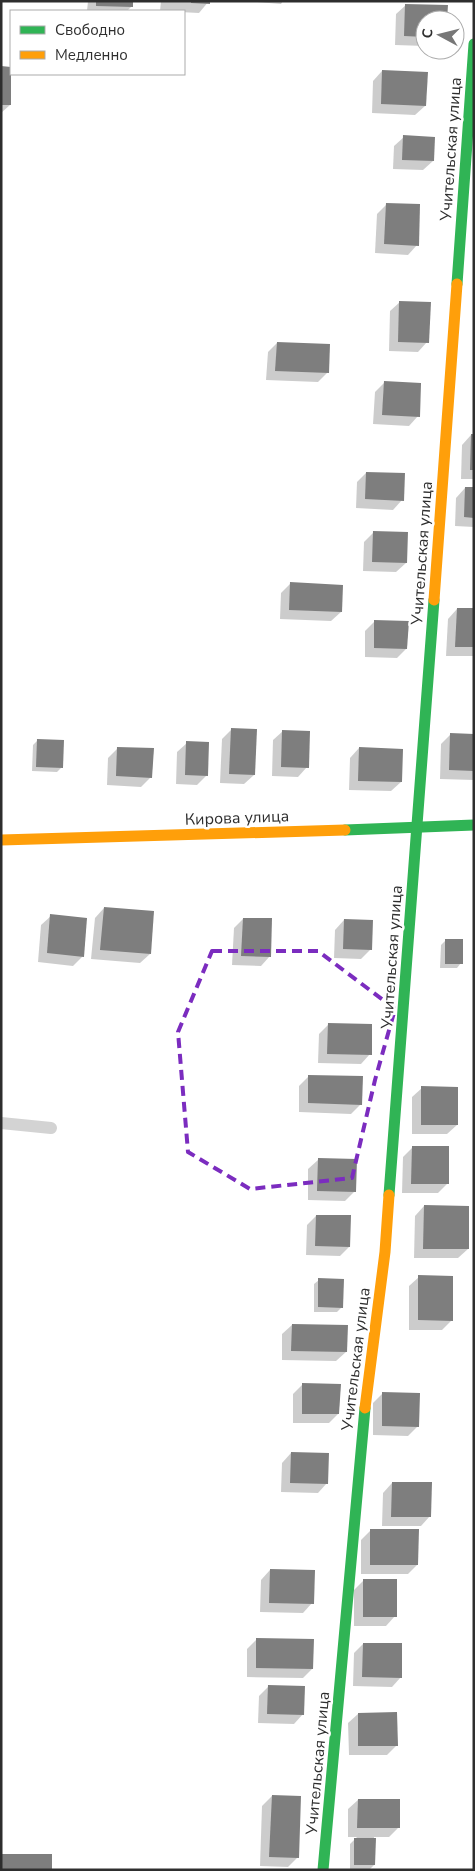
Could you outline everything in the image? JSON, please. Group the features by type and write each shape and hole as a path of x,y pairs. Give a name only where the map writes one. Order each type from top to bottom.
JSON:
{"street":[{"name":"Учительская улица","path":"323,1870 364,1417 384,1252 418,828 474,44"},
{"name":"Кирова улица","path":"1,840 474,825"}],"lane":[{"path":"1,1123 52,1128"}],"highlighted area":[{"path":"212,951 318,951 395,1009 375,1080 352,1178 250,1189 188,1152 178,1032"}],"building":[{"path":"96,1 133,1 133,7 96,6"},
{"path":"191,1 210,1 210,4 191,3"},
{"path":"405,4 448,5 448,10 415,10 415,37 404,36"},
{"path":"1,66 10,67 11,105 1,105"},
{"path":"382,70 428,72 426,106 381,104"},
{"path":"403,135 435,137 434,161 402,160"},
{"path":"386,203 420,204 419,246 384,244"},
{"path":"399,301 431,302 429,343 398,342"},
{"path":"277,342 330,344 329,373 275,371"},
{"path":"384,381 421,383 420,417 382,415"},
{"path":"471,434 474,434 474,470 470,470"},
{"path":"366,472 405,473 404,501 365,499"},
{"path":"465,487 474,487 474,518 464,517"},
{"path":"373,531 408,532 407,563 372,562"},
{"path":"290,582 343,585 342,612 289,610"},
{"path":"457,608 474,608 474,647 455,647"},
{"path":"374,620 409,621 407,649 374,648"},
{"path":"231,728 257,729 255,775 229,774"},
{"path":"282,730 310,731 309,768 281,767"},
{"path":"450,733 474,734 474,771 449,770"},
{"path":"37,739 64,740 63,768 36,767"},
{"path":"186,741 209,742 208,776 185,775"},
{"path":"117,747 154,748 152,778 116,776"},
{"path":"359,747 403,749 402,782 358,781"},
{"path":"104,907 154,911 151,954 100,950"},
{"path":"50,914 87,918 84,957 47,953"},
{"path":"243,918 272,918 271,957 241,956"},
{"path":"344,919 373,920 372,950 343,949"},
{"path":"445,939 463,939 463,964 445,964"},
{"path":"328,1023 372,1024 372,1055 327,1054"},
{"path":"308,1075 363,1076 362,1105 308,1103"},
{"path":"421,1086 458,1087 458,1125 421,1125"},
{"path":"412,1146 449,1146 449,1184 411,1184"},
{"path":"318,1158 357,1159 356,1192 317,1191"},
{"path":"424,1205 469,1206 469,1249 423,1249"},
{"path":"316,1215 351,1215 350,1247 315,1246"},
{"path":"418,1275 453,1276 453,1321 418,1320"},
{"path":"318,1278 344,1279 343,1308 318,1307"},
{"path":"292,1324 348,1325 347,1352 291,1351"},
{"path":"302,1383 341,1384 339,1414 302,1414"},
{"path":"382,1392 420,1393 419,1427 382,1426"},
{"path":"291,1452 329,1453 328,1484 290,1483"},
{"path":"392,1482 432,1482 431,1517 391,1517"},
{"path":"370,1529 419,1529 418,1565 370,1565"},
{"path":"270,1569 315,1570 314,1604 269,1603"},
{"path":"363,1579 397,1579 397,1617 363,1617"},
{"path":"256,1638 314,1639 313,1669 256,1668"},
{"path":"363,1643 402,1643 402,1678 362,1677"},
{"path":"268,1685 305,1686 304,1715 267,1714"},
{"path":"397,1712 398,1746 358,1746 358,1713"},
{"path":"272,1795 301,1796 299,1858 269,1857"},
{"path":"358,1799 400,1799 400,1828 357,1828"},
{"path":"354,1838 376,1838 375,1865 354,1865"},
{"path":"1,1854 52,1854 52,1870 1,1870"}],"traffic: fast":[{"path":"457,284 474,44"},
{"path":"389,1195 434,600"},
{"path":"345,830 474,825"},
{"path":"323,1870 365,1408"}],"traffic: slow":[{"path":"434,600 457,284"},
{"path":"1,840 345,830"},
{"path":"365,1408 385,1252 389,1195"}]}
